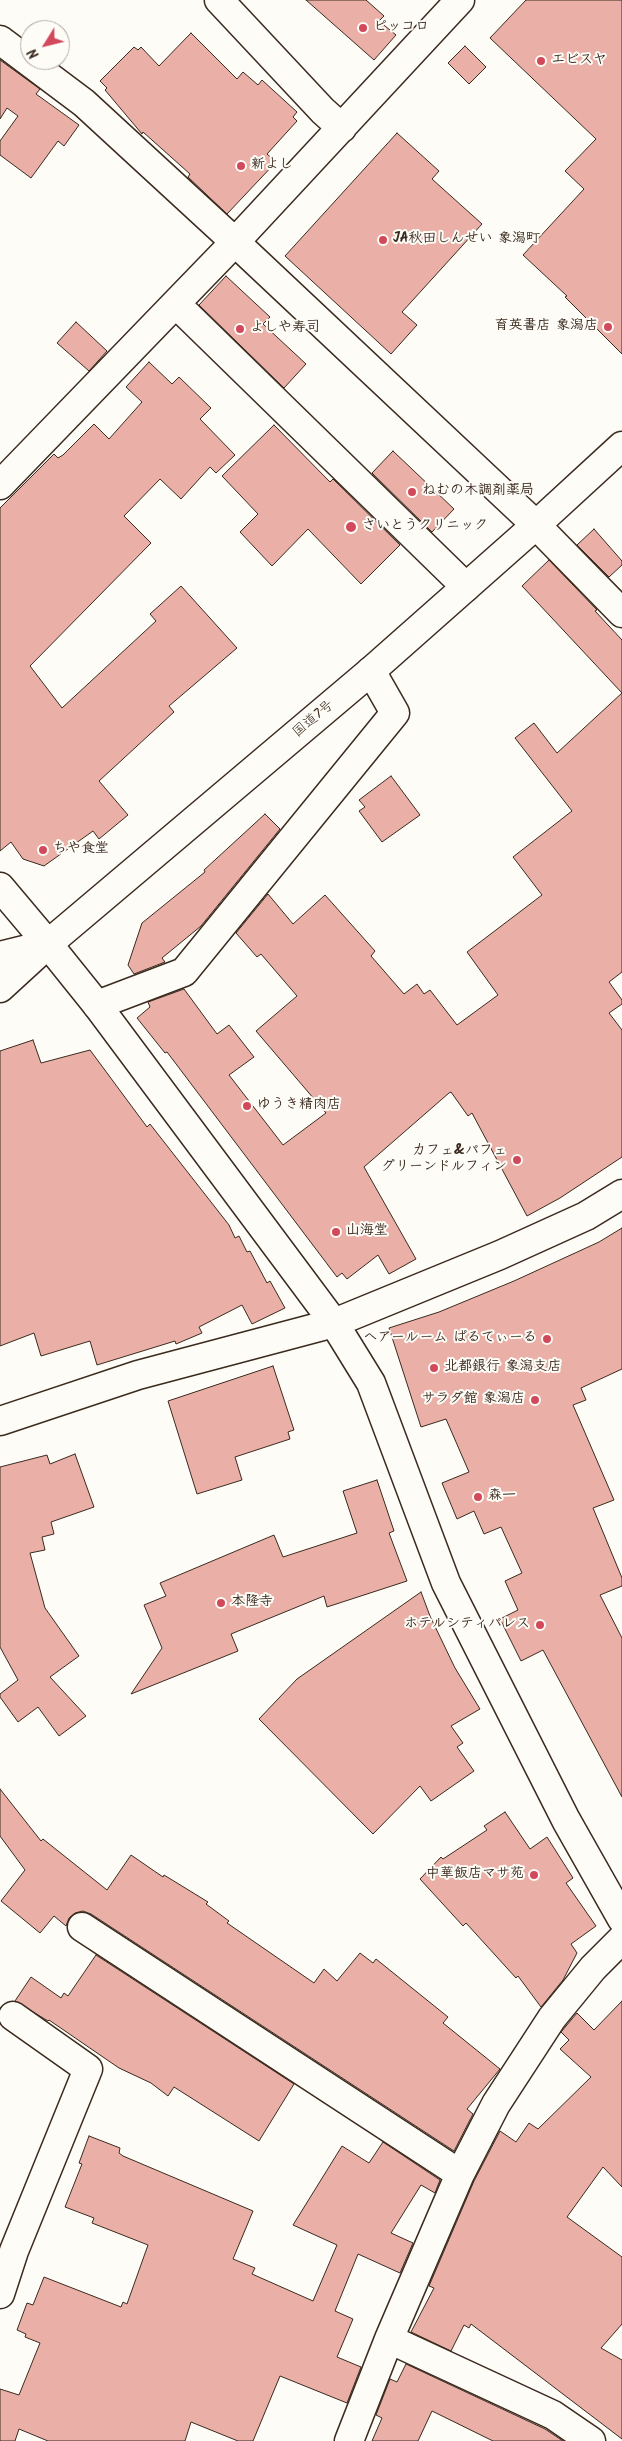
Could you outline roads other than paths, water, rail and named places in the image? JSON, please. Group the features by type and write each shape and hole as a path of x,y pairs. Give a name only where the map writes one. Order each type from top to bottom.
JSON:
{"main road":[{"path":"219,0 323,111 342,128"},
{"path":"0,485 236,242 460,0"},
{"path":"0,40 84,104 236,242 536,525 622,613"},
{"path":"176,304 466,587"},
{"name":"国道7号","path":"0,988 48,944 371,672 622,446"},
{"path":"97,1005 184,972 395,713 371,672"},
{"path":"0,887 97,1005 334,1323 371,1383 446,1583 566,1820 622,1919"},
{"path":"0,956 48,944"},
{"path":"0,1420 138,1375 334,1323 500,1256 586,1216 622,1194"},
{"path":"82,1927 460,2174"},
{"path":"349,2441 389,2339 460,2174 496,2104 552,2018 593,1968 622,1939"},
{"path":"0,2294 14,2251 88,2068 13,2016"},
{"path":"389,2339 553,2415 591,2441"}],"place":[{"name":"ピッコロ","path":"363,28"},
{"name":"エビスヤ","path":"541,61"},
{"name":"新よし","path":"241,166"},
{"name":"JA秋田しんせい 象潟町","path":"383,240"},
{"name":"育英書店 象潟店","path":"608,327"},
{"name":"よしや寿司","path":"240,329"},
{"name":"ねむの木調剤薬局","path":"412,492"},
{"name":"さいとうクリニック","path":"351,527"},
{"name":"ちや食堂","path":"43,850"},
{"name":"ゆうき精肉店","path":"247,1106"},
{"name":"カフェ&パフェ グリーンドルフィン","path":"517,1160"},
{"name":"山海堂","path":"336,1232"},
{"name":"ヘアールーム ぱるてぃーる","path":"547,1339"},
{"name":"北都銀行 象潟支店","path":"434,1368"},
{"name":"サラダ館 象潟店","path":"535,1400"},
{"name":"森一","path":"478,1497"},
{"name":"本隆寺","path":"221,1603"},
{"name":"ホテルシティパレス","path":"540,1625"},
{"name":"中華飯店マサ苑","path":"534,1875"}]}
